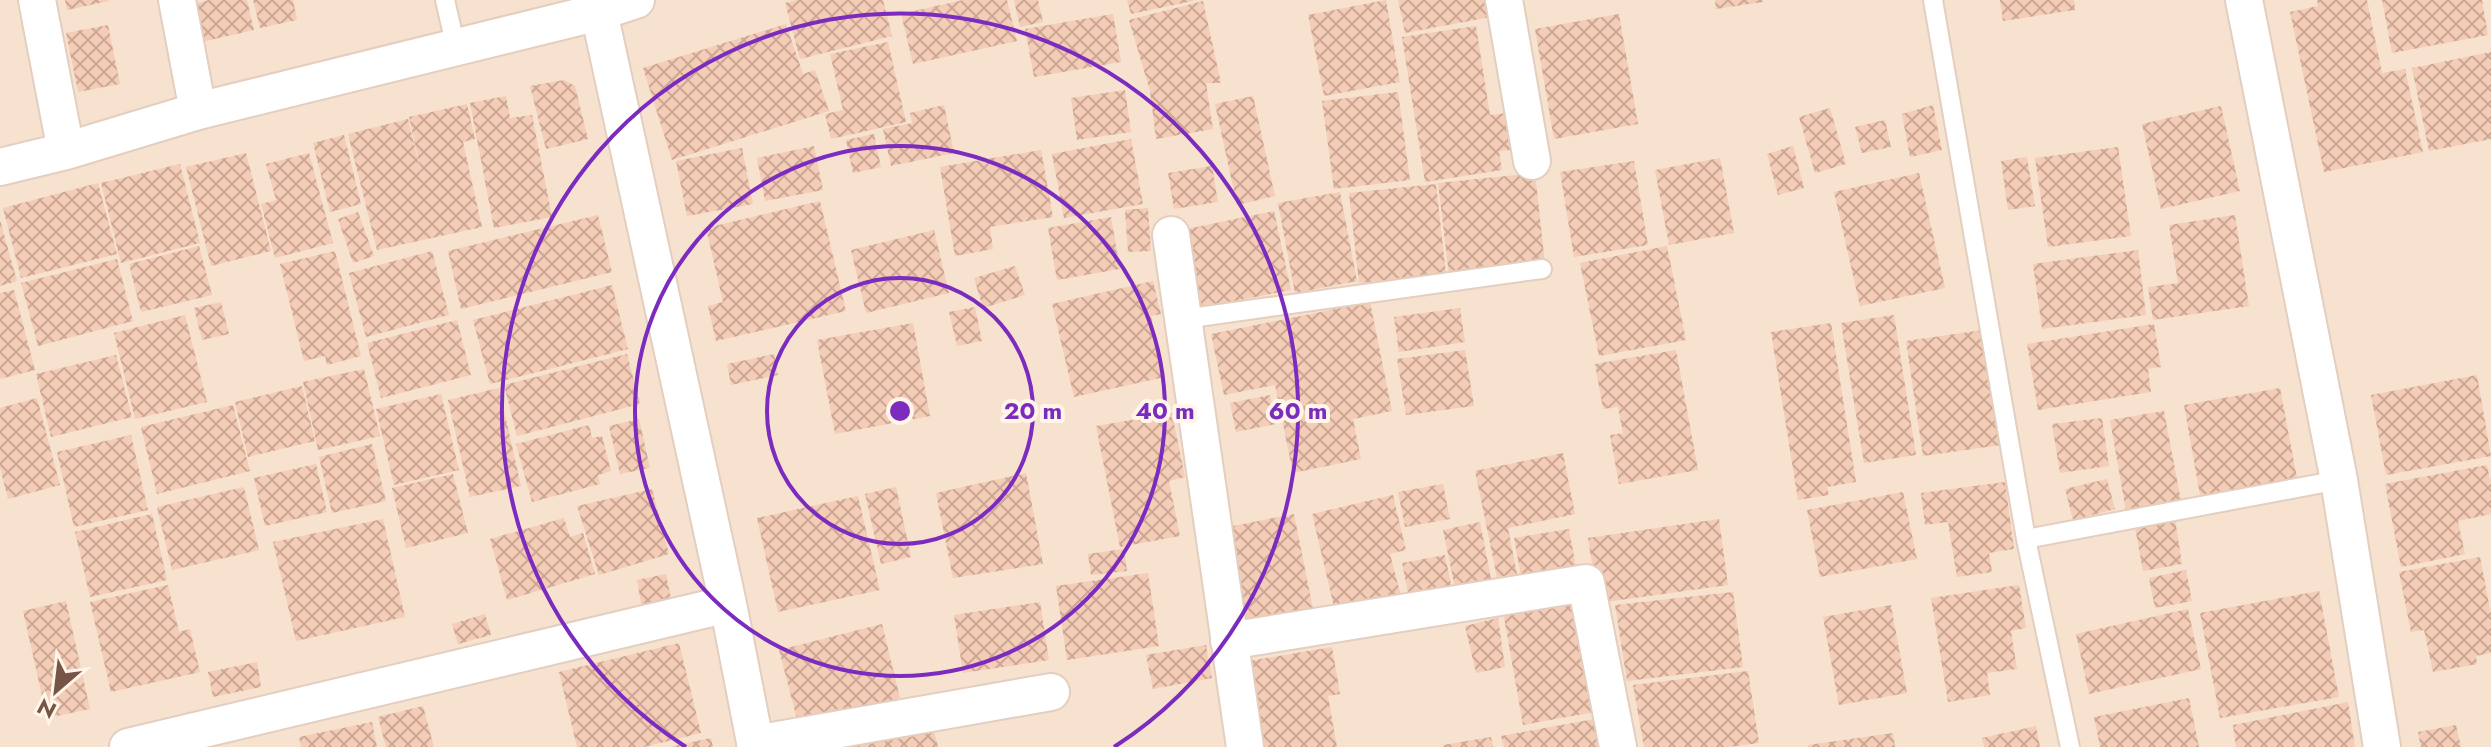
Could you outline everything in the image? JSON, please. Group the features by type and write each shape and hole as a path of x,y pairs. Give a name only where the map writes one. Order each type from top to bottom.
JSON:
{"street":[{"path":"37,0 66,151"},
{"path":"177,0 198,111"},
{"path":"0,167 66,151 198,111 599,12 636,0"},
{"path":"1504,0 1532,161"},
{"path":"2244,0 2339,480 2382,747"},
{"path":"599,12 756,745 1051,692"},
{"path":"1171,235 1245,747"},
{"path":"1229,641 1586,583 1618,747"},
{"path":"128,747 728,604"}],"lane":[{"path":"445,0 456,48"},
{"path":"1933,0 2026,539 2070,747"},
{"path":"1184,319 1542,269"},
{"path":"2026,539 2339,480"}],"shaded area":[{"path":"0,0 2491,0 2491,747 0,747"}],"building":[{"path":"65,0 109,0 109,1 67,10"},
{"path":"209,0 247,0 254,30 197,43 188,5"},
{"path":"253,0 293,0 297,20 260,28"},
{"path":"797,0 883,0 892,36 800,59 785,3"},
{"path":"963,0 1007,0 1017,41 913,64 901,14"},
{"path":"1014,0 1038,0 1043,22 1020,27"},
{"path":"1127,0 1193,0 1193,1 1131,14"},
{"path":"1386,0 1400,82 1324,96 1308,15"},
{"path":"1398,0 1493,0 1496,16 1405,33"},
{"path":"1715,0 1762,0 1763,2 1716,9"},
{"path":"2000,0 2074,0 2075,10 2003,21"},
{"path":"2317,0 2367,0 2382,73 2405,69 2423,152 2324,172 2290,12 2318,6"},
{"path":"2382,0 2482,0 2488,35 2392,53"},
{"path":"1203,1 1221,83 1206,83 1213,129 1156,139 1150,91 1129,20"},
{"path":"1113,14 1121,62 1034,77 1025,29"},
{"path":"1619,14 1638,124 1554,139 1535,29"},
{"path":"786,24 803,74 815,70 829,111 672,160 643,68"},
{"path":"108,25 120,84 78,92 66,33"},
{"path":"1476,26 1490,115 1506,113 1512,150 1499,151 1502,170 1425,182 1402,37"},
{"path":"888,42 906,122 831,139 825,114 843,110 830,54"},
{"path":"2491,52 2491,139 2429,151 2412,68"},
{"path":"564,80 575,86 588,139 546,149 530,86"},
{"path":"1125,90 1131,132 1077,140 1071,98"},
{"path":"1398,92 1410,180 1334,189 1322,101"},
{"path":"506,96 510,118 532,115 552,217 494,228 470,103"},
{"path":"1253,96 1275,196 1237,205 1215,104"},
{"path":"467,104 475,139 463,142 482,227 377,250 348,134 408,119 424,185 409,117"},
{"path":"944,105 954,153 891,166 883,129 912,123 910,113"},
{"path":"1933,105 1942,150 1910,157 1902,114"},
{"path":"2221,106 2240,191 2161,209 2142,124"},
{"path":"1830,108 1846,164 1815,173 1799,117"},
{"path":"1885,120 1891,147 1862,153 1855,127"},
{"path":"874,134 881,167 853,173 846,140"},
{"path":"344,135 361,204 330,212 313,143"},
{"path":"1131,139 1143,204 1064,218 1052,154"},
{"path":"814,146 823,190 765,201 757,158"},
{"path":"1793,146 1804,188 1778,195 1767,154"},
{"path":"2118,147 2131,236 2048,247 2035,158"},
{"path":"742,148 753,204 687,216 676,161"},
{"path":"1041,150 1053,217 990,227 993,249 955,256 940,167"},
{"path":"246,153 271,251 211,266 186,167"},
{"path":"309,153 333,243 275,258 261,204 276,200 266,164"},
{"path":"2027,157 2035,206 2008,210 2001,161"},
{"path":"1720,158 1734,233 1669,245 1655,170"},
{"path":"1634,161 1648,245 1574,257 1560,172"},
{"path":"180,164 200,243 121,263 101,183"},
{"path":"1212,166 1218,202 1174,209 1168,173"},
{"path":"1535,173 1545,264 1449,275 1438,183"},
{"path":"1919,173 1945,288 1860,306 1834,192"},
{"path":"98,183 117,254 21,278 3,208"},
{"path":"1436,184 1446,274 1359,283 1349,193"},
{"path":"1340,192 1357,281 1295,293 1278,203"},
{"path":"820,201 846,311 716,341 708,306 723,302 706,228"},
{"path":"1148,208 1151,251 1128,252 1125,210"},
{"path":"1274,211 1291,290 1193,309 1177,231"},
{"path":"358,212 374,256 353,263 338,219"},
{"path":"598,215 612,272 461,309 448,251"},
{"path":"2235,215 2249,306 2153,320 2148,287 2178,283 2169,225"},
{"path":"1111,217 1120,269 1057,280 1048,228"},
{"path":"0,220 17,281 0,286"},
{"path":"934,230 949,293 866,313 851,250"},
{"path":"199,246 212,295 141,312 129,264"},
{"path":"1667,246 1686,340 1599,356 1580,263"},
{"path":"2138,250 2146,315 2042,329 2033,264"},
{"path":"335,251 361,356 327,365 325,356 304,361 280,264"},
{"path":"432,251 449,315 366,337 349,273"},
{"path":"117,259 133,321 38,346 21,283"},
{"path":"1015,266 1025,295 983,308 974,278"},
{"path":"1153,281 1161,314 1151,316 1165,377 1074,397 1052,304"},
{"path":"612,285 628,349 490,384 473,320"},
{"path":"14,290 35,370 0,379 0,293"},
{"path":"221,302 229,334 202,340 194,308"},
{"path":"1370,302 1392,411 1353,419 1361,459 1293,473 1275,385 1224,395 1211,334"},
{"path":"975,307 982,341 957,346 949,312"},
{"path":"1460,308 1465,342 1399,352 1394,317"},
{"path":"185,315 207,402 135,419 114,333"},
{"path":"1894,315 1916,455 1864,463 1841,323"},
{"path":"457,320 471,375 381,398 367,343"},
{"path":"913,323 930,416 835,434 817,340"},
{"path":"1831,323 1856,482 1827,487 1829,495 1798,500 1771,332"},
{"path":"2154,324 2161,367 2148,369 2151,392 2038,410 2027,344"},
{"path":"1983,330 2001,445 1923,456 1906,341"},
{"path":"1465,350 1474,406 1406,415 1397,359"},
{"path":"1676,350 1698,470 1619,484 1610,435 1623,433 1618,407 1603,409 1595,364"},
{"path":"627,354 640,404 517,436 504,385"},
{"path":"774,354 778,375 731,385 727,364"},
{"path":"116,355 132,417 51,437 36,374"},
{"path":"364,369 380,436 318,450 303,382"},
{"path":"2477,375 2491,456 2386,475 2371,395"},
{"path":"302,386 315,441 248,457 235,402"},
{"path":"499,388 521,486 470,497 448,400"},
{"path":"2280,388 2297,478 2200,495 2184,405"},
{"path":"441,394 459,470 394,485 376,409"},
{"path":"1270,395 1276,424 1236,432 1230,403"},
{"path":"37,398 60,485 8,499 0,468 0,408"},
{"path":"233,405 250,471 157,494 141,427"},
{"path":"2164,411 2181,501 2126,511 2110,420"},
{"path":"1172,413 1185,477 1169,481 1180,536 1120,547 1096,426"},
{"path":"2102,418 2109,466 2060,473 2052,424"},
{"path":"639,419 650,468 620,474 609,426"},
{"path":"589,425 592,438 602,436 611,471 598,475 600,484 532,502 516,444"},
{"path":"131,435 148,510 74,527 57,452"},
{"path":"372,444 386,501 332,513 319,457"},
{"path":"1563,453 1575,514 1508,528 1517,574 1497,577 1475,471"},
{"path":"316,464 327,512 265,526 254,478"},
{"path":"2487,465 2491,514 2458,521 2465,554 2401,567 2385,484"},
{"path":"1026,473 1043,564 953,578 936,493"},
{"path":"453,474 468,533 406,548 392,488"},
{"path":"2107,479 2115,509 2073,520 2065,489"},
{"path":"2005,482 2014,549 1989,553 1992,572 1957,577 1948,522 1925,525 1921,493"},
{"path":"1443,484 1450,519 1405,527 1398,492"},
{"path":"244,487 259,550 172,570 157,507"},
{"path":"896,487 911,557 881,564 865,494"},
{"path":"652,489 669,554 599,575 577,506"},
{"path":"1903,492 1917,559 1820,577 1807,510"},
{"path":"1393,495 1406,550 1390,554 1402,600 1336,615 1312,514"},
{"path":"858,496 880,590 778,612 757,518"},
{"path":"152,514 167,580 90,597 75,532"},
{"path":"1294,514 1314,614 1247,627 1228,527"},
{"path":"564,518 570,537 583,533 595,574 507,600 490,539"},
{"path":"383,519 405,617 296,641 273,542"},
{"path":"1719,519 1728,585 1598,603 1588,538"},
{"path":"2175,519 2182,564 2143,571 2135,527"},
{"path":"1480,522 1493,589 1457,597 1443,530"},
{"path":"1569,529 1578,578 1523,587 1514,538"},
{"path":"1124,549 1127,571 1091,575 1088,554"},
{"path":"1445,555 1453,594 1410,602 1402,563"},
{"path":"2480,557 2491,614 2491,653 2476,656 2477,664 2433,672 2424,630 2411,632 2399,572"},
{"path":"2186,570 2192,601 2155,608 2149,578"},
{"path":"1148,573 1159,646 1067,660 1056,586"},
{"path":"666,574 673,609 643,614 637,580"},
{"path":"168,585 179,632 190,629 200,672 111,692 90,602"},
{"path":"2019,585 2026,628 2011,631 2017,669 1987,673 1990,695 1948,702 1931,598"},
{"path":"2319,591 2339,697 2220,718 2200,613"},
{"path":"1733,592 1743,667 1627,681 1615,605"},
{"path":"1580,593 1600,711 1523,725 1502,606"},
{"path":"66,601 90,709 47,718 23,611"},
{"path":"1040,602 1049,660 963,673 954,615"},
{"path":"1891,605 1907,693 1839,705 1823,617"},
{"path":"2188,609 2201,669 2089,694 2076,634"},
{"path":"485,614 491,635 458,644 452,624"},
{"path":"1498,618 1505,667 1476,673 1465,626"},
{"path":"882,624 900,698 798,723 779,650"},
{"path":"679,643 701,733 644,747 577,747 559,672"},
{"path":"1206,645 1212,678 1153,689 1146,655"},
{"path":"1332,647 1340,694 1328,696 1337,747 1257,747 1243,662"},
{"path":"257,662 261,687 213,697 208,672"},
{"path":"1748,671 1759,743 1729,747 1644,747 1633,685"},
{"path":"2189,698 2199,747 2100,747 2094,717"},
{"path":"2348,702 2355,747 2236,747 2233,725"},
{"path":"423,706 434,747 386,747 378,717"},
{"path":"1600,718 1605,747 1504,747 1501,736"},
{"path":"372,722 377,747 301,747 299,737"},
{"path":"932,723 938,747 839,747"},
{"path":"2456,725 2461,747 2421,747 2418,732"},
{"path":"2036,726 2040,747 1984,747 1982,738"},
{"path":"1893,733 1895,747 1808,747 1808,745"},
{"path":"1491,737 1493,747 1443,747 1443,745"},
{"path":"711,738 713,747 673,747 673,746"}]}
